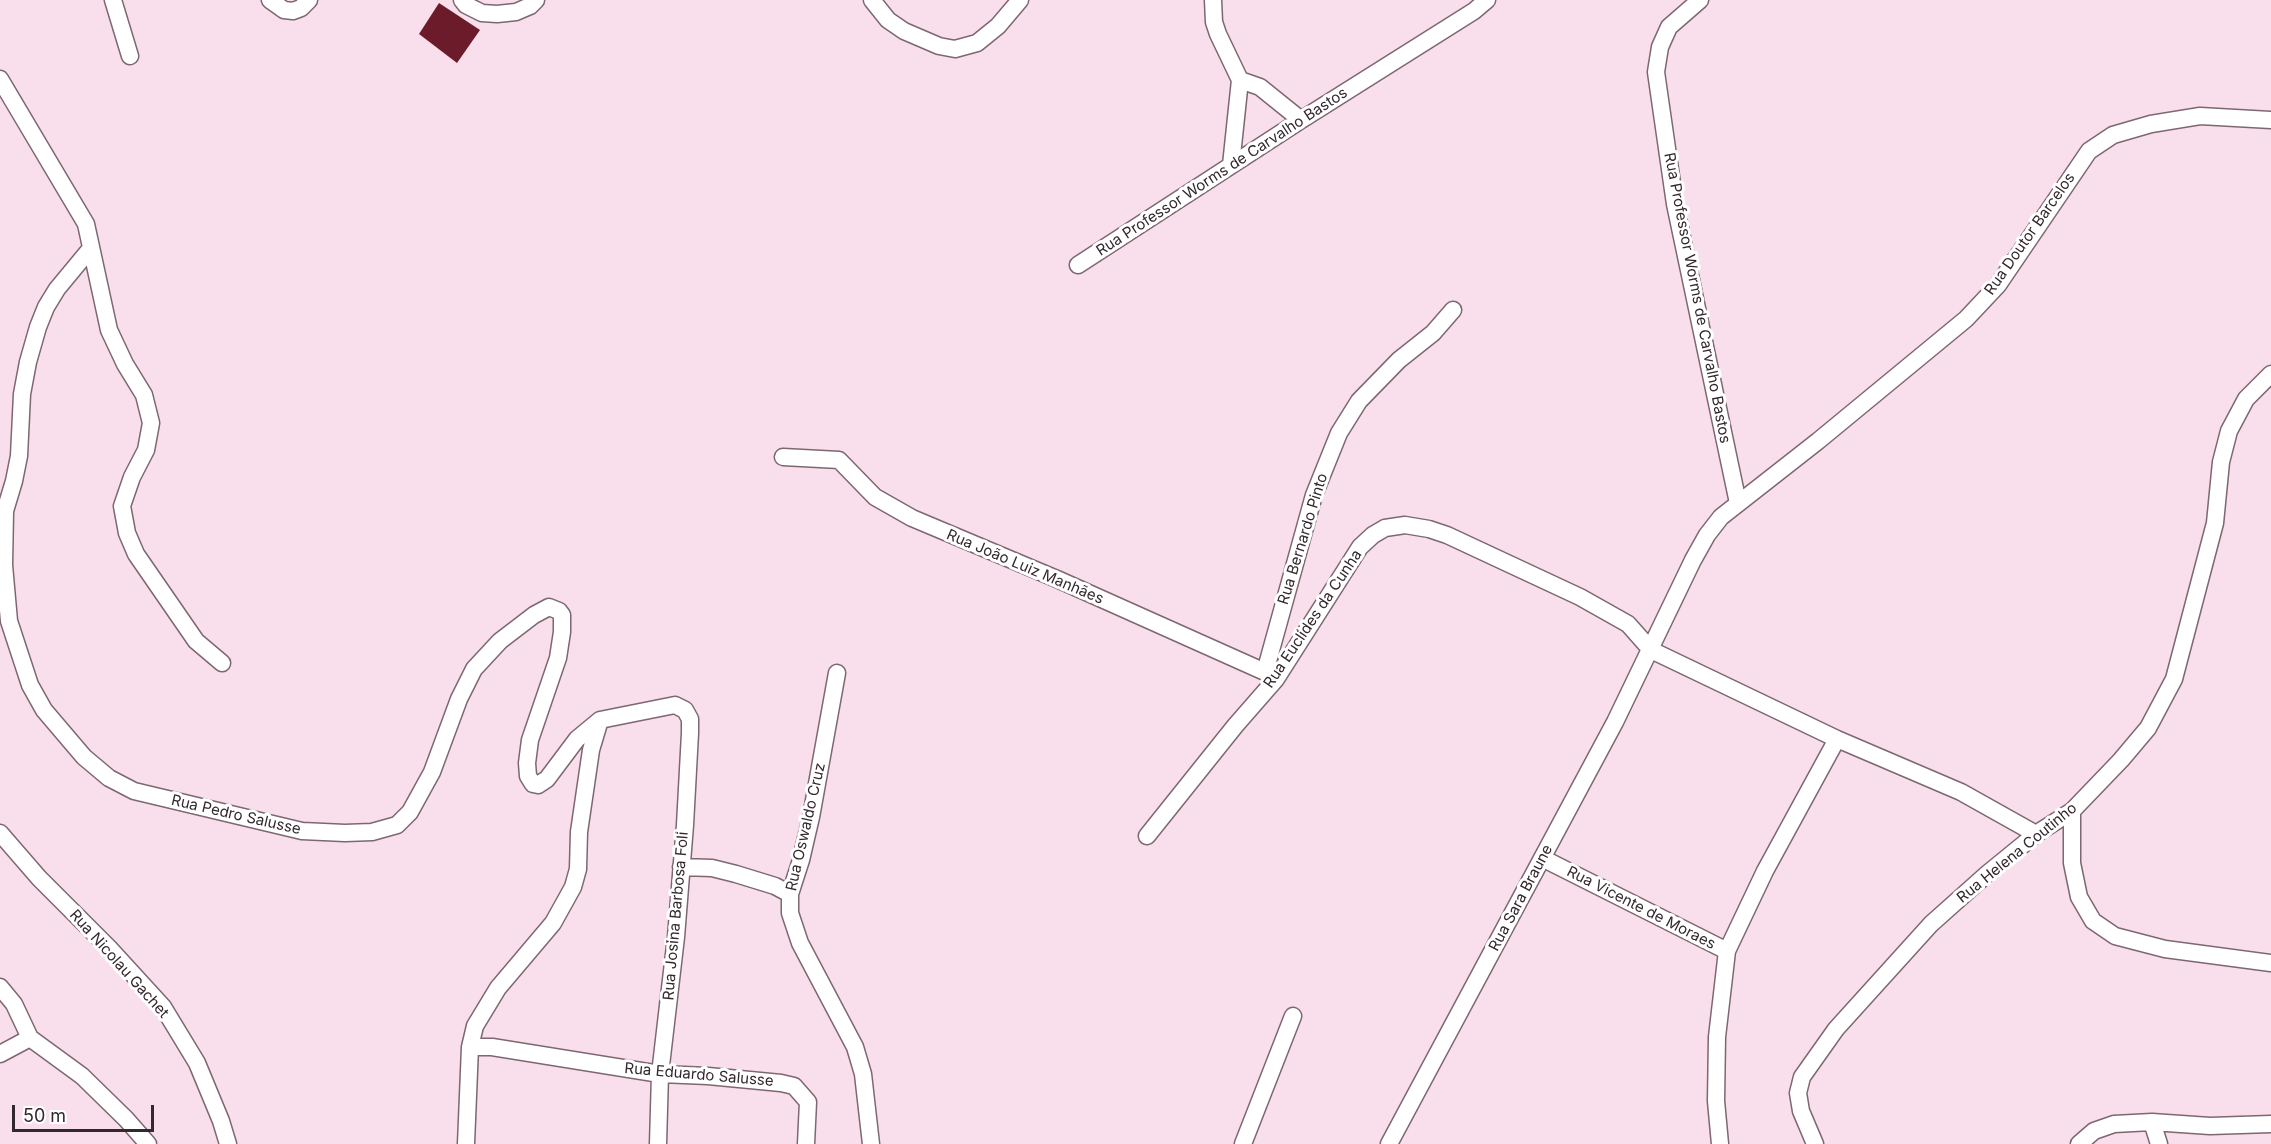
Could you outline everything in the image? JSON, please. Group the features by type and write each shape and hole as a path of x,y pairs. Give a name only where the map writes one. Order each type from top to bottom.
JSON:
{"street":[{"path":"113,0 130,56"},
{"path":"270,0 284,10 301,8 309,0"},
{"path":"462,0 466,5 482,13 497,14 516,12 530,6 536,0"},
{"path":"872,0 888,20 904,31 939,46 955,49 977,43 998,26 1020,0"},
{"path":"1213,0 1214,22 1218,34 1240,80 1231,165"},
{"name":"Rua Professor Worms de Carvalho Bastos","path":"1078,265 1300,120 1474,11 1487,0"},
{"name":"Rua Professor Worms de Carvalho Bastos","path":"1700,0 1669,27 1659,47 1656,72 1675,204 1738,503"},
{"path":"0,79 86,224 109,330 125,364 144,395 151,423 146,450 132,477 122,506 127,534 136,554 196,641 222,663"},
{"path":"1240,80 1260,87 1300,120"},
{"name":"Rua Doutor Barcelos","path":"1738,503 1966,319 1998,285 2037,229 2073,171 2089,151 2113,135 2151,124 2200,116 2271,120"},
{"path":"3,515 19,456 20,414 28,362 38,327 57,289 91,248"},
{"name":"Rua Bernardo Pinto","path":"1270,675 1314,495 1339,433 1359,401 1399,360 1433,333 1453,310"},
{"name":"Rua Helena Coutinho","path":"1815,1144 1801,1111 1798,1093 1802,1077 1836,1029 1931,924 2036,834 2072,811 2148,728 2174,679 2215,523 2221,462 2229,431 2246,399 2271,374"},
{"name":"Rua João Luiz Manhães","path":"783,457 839,460 875,497 912,518 1057,579 1270,675"},
{"name":"Rua Sara Braune","path":"1389,1144 1651,651 1693,560 1707,535 1721,517 1738,503"},
{"name":"Rua Pedro Salusse","path":"3,515 4,565 9,621 30,685 44,710 84,757 109,778 134,791 302,831 363,832 397,825 410,812 432,772 459,699 474,669 500,641 534,615 549,607 559,611 562,615 562,632 558,658 530,740 527,763 531,782 538,785 547,778 577,739 600,720 666,706"},
{"name":"Rua Euclides da Cunha","path":"1148,836 1228,734 1360,547 1385,528 1405,525 1448,535 1580,597 1628,624 1651,651"},
{"path":"1651,651 1837,739 1961,792 2036,834"},
{"name":"Rua Oswaldo Cruz","path":"837,673 811,818 790,894 790,913 800,943 855,1047 863,1074 871,1144"},
{"name":"Rua Josina Barbosa Foli","path":"658,1144 660,1074 676,937 690,719 680,706 666,706"},
{"path":"466,1144 470,1047 475,1026 498,988 553,923 573,887 578,869 579,832 591,750 600,720"},
{"path":"1727,951 1765,871 1837,739"},
{"path":"2072,811 2072,863 2079,897 2093,921 2115,936 2165,949 2271,963"},
{"name":"Rua Nicolau Gachet","path":"0,833 39,878 163,1007 197,1064 228,1144"},
{"name":"Rua Vicente de Moraes","path":"1542,858 1727,951 1717,1037 1716,1101 1720,1144"},
{"path":"681,867 711,868 736,874 775,886 790,894"},
{"path":"0,987 14,1004 30,1038 82,1076 148,1144"},
{"path":"1243,1144 1293,1016"},
{"path":"0,1054 30,1038"},
{"name":"Rua Eduardo Salusse","path":"470,1047 492,1047 660,1074 708,1076 794,1086 808,1102 806,1144"},
{"path":"2152,1122 2159,1144"},
{"path":"2079,1144 2094,1131 2114,1124 2152,1122 2210,1126 2271,1124"}],"building":[{"path":"439,3 480,30 457,63 419,34"}]}
